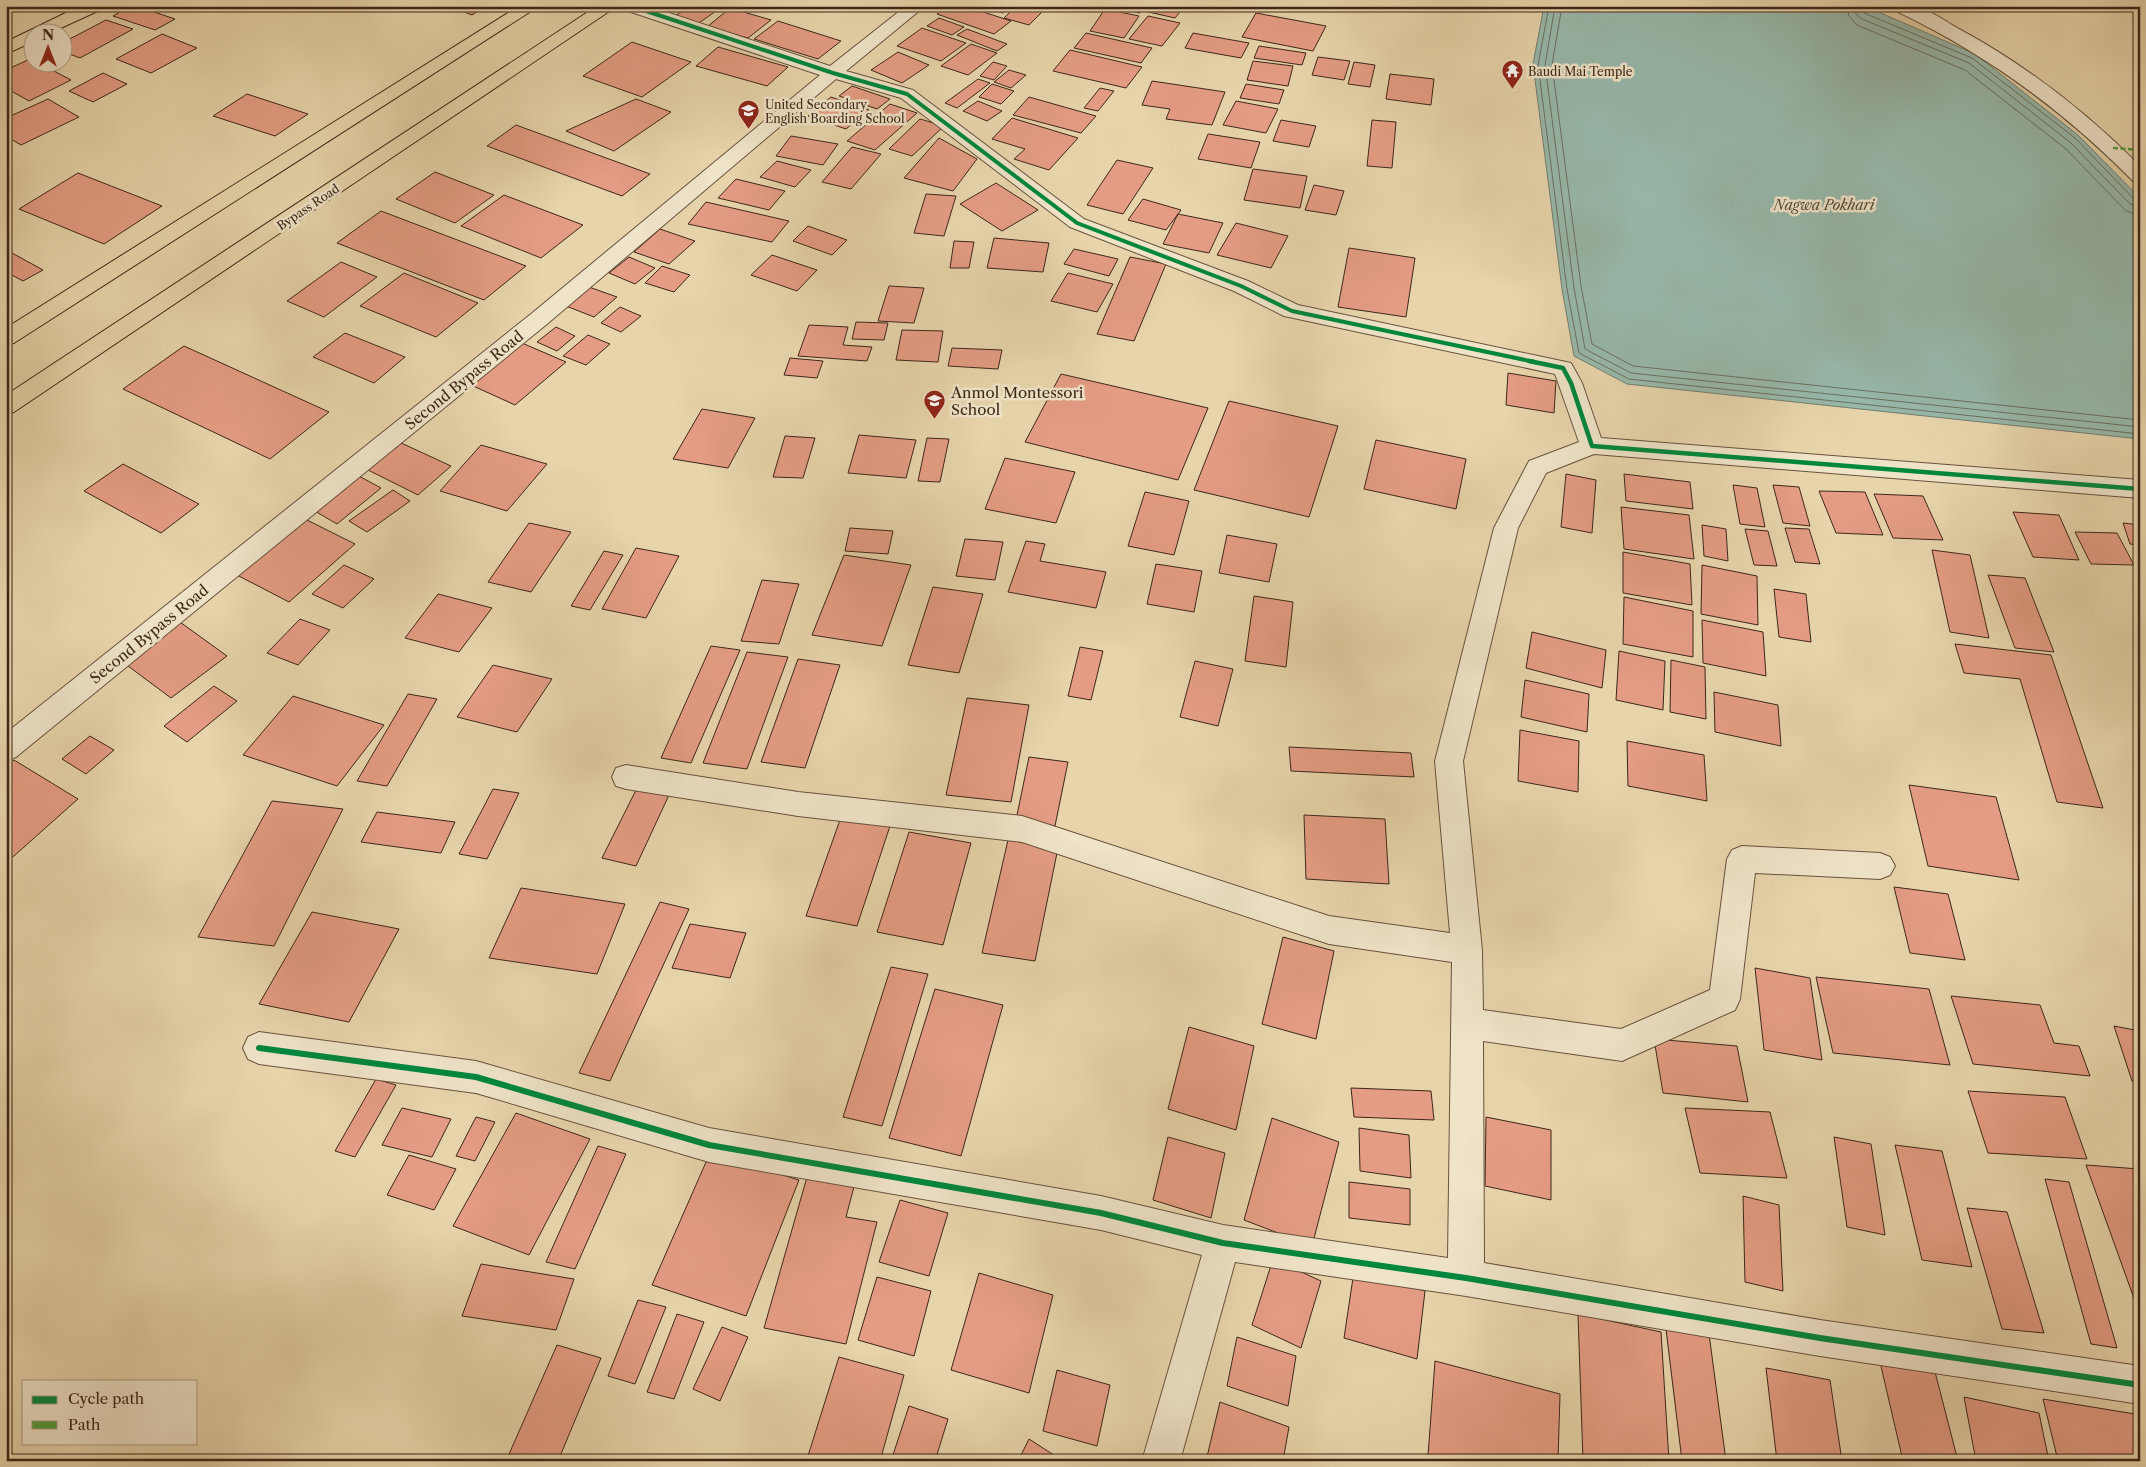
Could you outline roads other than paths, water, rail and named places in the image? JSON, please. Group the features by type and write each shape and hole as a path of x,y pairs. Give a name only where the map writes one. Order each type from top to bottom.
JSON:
{"main road":[{"path":"61,22 94,6"},
{"path":"6,338 531,6"},
{"name":"Bypass Road","path":"6,406 609,6"},
{"path":"6,48 22,41"}],"street":[{"path":"631,6 833,73 907,94 1077,223 1241,286 1292,311 1563,368 1571,383 1592,446"},
{"name":"Second Bypass Road","path":"6,749 539,319 833,73 917,6"},
{"path":"1900,6 1941,24 2035,85 2113,148 2140,177"},
{"path":"1466,1278 1467,950 1449,761 1506,528 1537,467 1592,446 2140,489"},
{"path":"626,777 798,804 1022,829 1329,930 1467,950"},
{"path":"1466,1023 1622,1045 1724,999 1742,859 1880,866"},
{"path":"259,1048 476,1077 709,1145 1101,1213 1223,1243 1466,1278 1820,1338 2140,1385"},
{"path":"1162,1461 1223,1243"}],"water":[{"name":"Nagwa Pokhari","path":"1544,6 1853,6 1874,10 1975,54 2078,135 2140,198 2140,439 1627,384 1574,356 1562,289 1533,64"}],"place":[{"name":"Baudi Mai Temple","path":"1512,90"},
{"name":"United Secondary English Boarding School","path":"749,130"},
{"name":"Anmol Montessori School","path":"935,420"}]}
